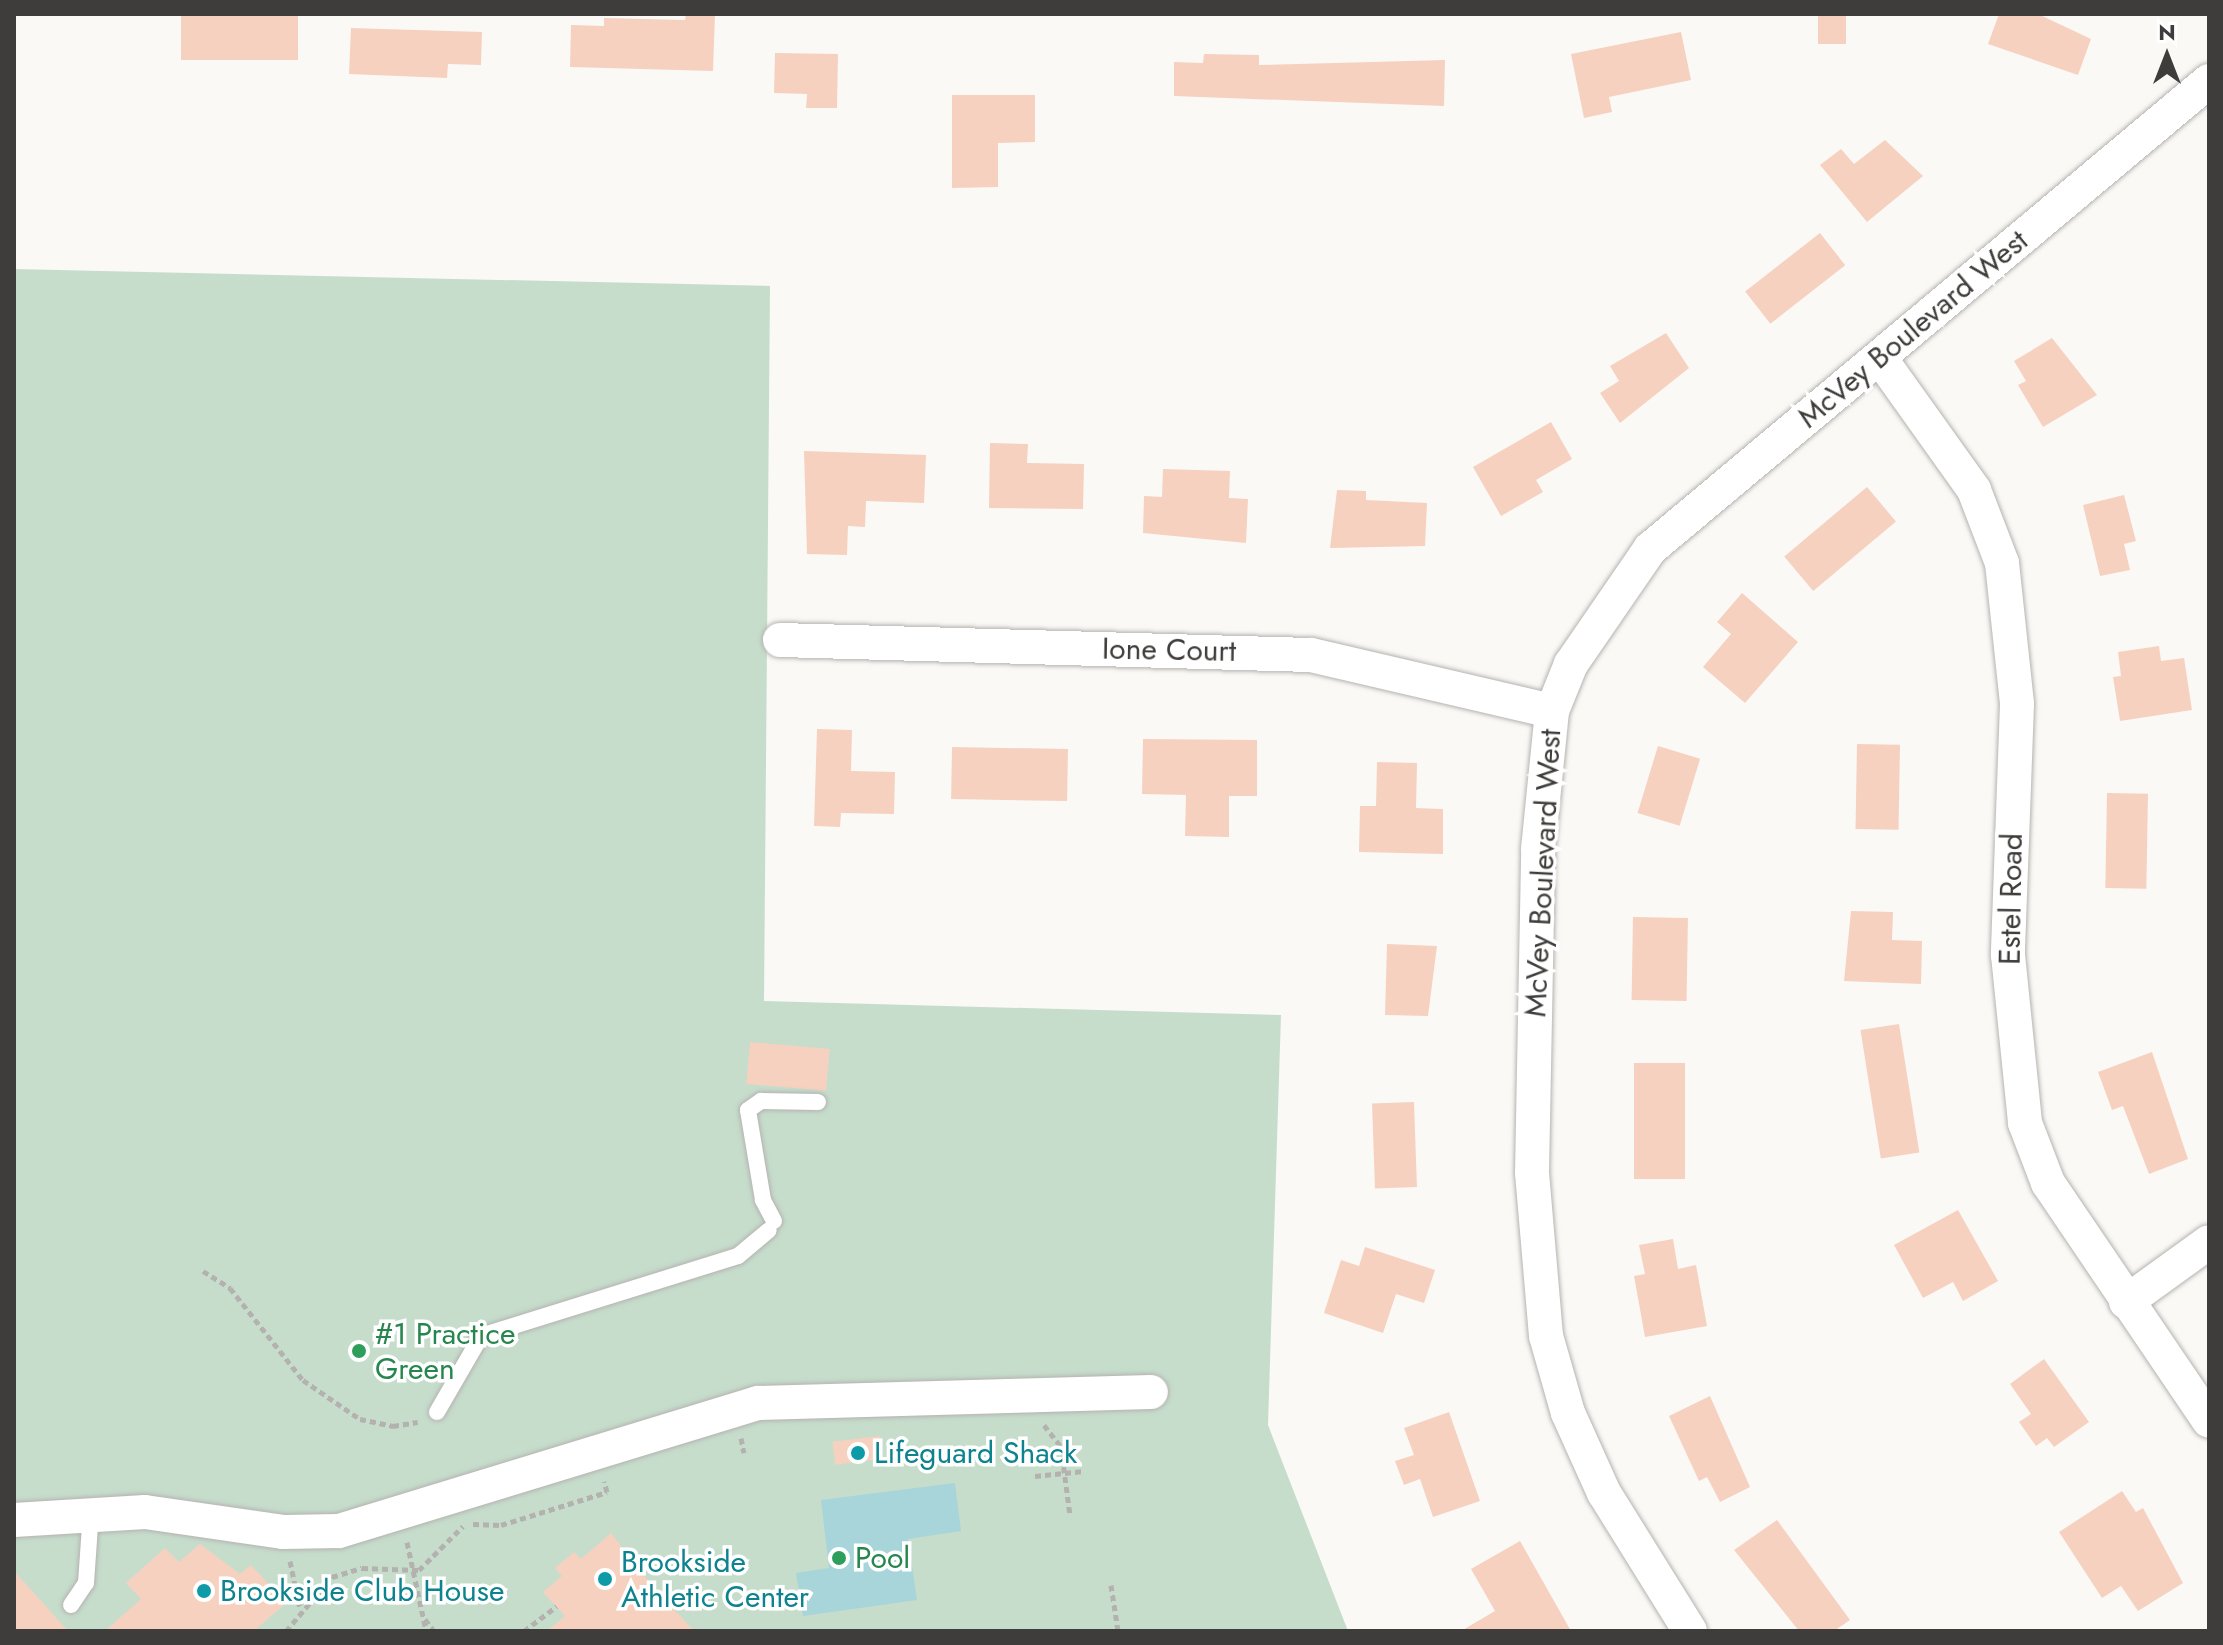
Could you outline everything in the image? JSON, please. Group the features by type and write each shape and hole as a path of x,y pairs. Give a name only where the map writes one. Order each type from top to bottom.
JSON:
{"street":[{"name":"McVey Boulevard West","path":"1690,1631 1604,1493 1568,1413 1546,1336 1532,1173 1538,849 1552,711 1571,664 1650,549 2209,81"},
{"name":"Estel Road","path":"1880,358 1974,490 2002,563 2017,704 2008,955 2013,1063 2025,1123 2048,1183 2209,1421"},
{"name":"Ione Court","path":"780,640 1311,655 1552,711"},
{"path":"2126,1302 2209,1242"},
{"path":"14,1520 91,1512 158,1513 290,1533 346,1530 401,1509 773,1400 1151,1392"}],"lane":[{"path":"437,1412 481,1336 738,1256 771,1225 763,1200 748,1110 761,1101 818,1102"},
{"path":"71,1605 88,1577 91,1512"}],"path":[{"path":"203,1271 230,1288 292,1370 360,1419 400,1426 437,1412"},
{"path":"286,1631 299,1610 342,1572 413,1572 432,1563 464,1526 501,1525 607,1492 600,1466"},
{"path":"1035,1476 1084,1471"},
{"path":"401,1509 426,1631"},
{"path":"290,1533 299,1610"},
{"path":"1111,1585 1118,1631"},
{"path":"524,1631 557,1606"},
{"path":"420,1608 434,1631"}],"green space":[{"path":"14,269 770,286 764,1001 1281,1015 1268,1425 1348,1631 14,1631"}],"water":[{"path":"955,1483 961,1531 908,1539 917,1600 803,1616 796,1573 829,1568 821,1500"}],"building":[{"path":"181,14 298,14 298,60 181,60"},
{"path":"686,14 715,14 713,71 570,67 571,25 604,26 604,18 685,20"},
{"path":"1818,14 1846,14 1846,44 1818,44"},
{"path":"1999,14 2038,14 2091,39 2078,75 1988,44"},
{"path":"351,28 482,32 481,65 448,64 447,78 349,74"},
{"path":"1681,32 1691,80 1609,97 1612,112 1584,118 1571,54"},
{"path":"775,53 838,54 837,108 806,108 807,94 774,93"},
{"path":"1204,54 1259,55 1259,65 1445,60 1444,106 1174,96 1174,62 1203,63"},
{"path":"952,95 1035,95 1035,142 998,143 998,187 952,188"},
{"path":"1885,140 1923,176 1867,222 1820,165 1841,149 1854,164"},
{"path":"1820,233 1845,265 1770,324 1745,291"},
{"path":"1666,333 1689,368 1620,423 1600,393 1619,381 1610,366"},
{"path":"2052,338 2097,395 2043,427 2018,385 2026,381 2014,361"},
{"path":"1551,422 1572,459 1536,480 1543,492 1501,516 1473,467"},
{"path":"990,443 1028,444 1027,463 1084,464 1083,509 989,508"},
{"path":"804,451 926,455 924,503 866,501 865,527 848,526 847,555 807,554"},
{"path":"1163,469 1230,471 1229,498 1248,499 1246,543 1143,533 1144,496 1162,497"},
{"path":"1867,487 1896,521 1813,591 1784,556"},
{"path":"1337,490 1366,491 1366,500 1427,503 1425,546 1330,548"},
{"path":"2124,495 2136,541 2124,544 2130,570 2100,576 2083,505"},
{"path":"1742,593 1798,642 1745,703 1703,667 1731,634 1717,622"},
{"path":"2159,646 2161,661 2184,658 2192,710 2120,721 2113,677 2121,676 2118,652"},
{"path":"817,729 852,730 851,771 895,772 894,814 841,813 840,827 814,826"},
{"path":"1143,739 1257,740 1257,796 1229,796 1229,837 1185,836 1186,795 1142,794"},
{"path":"1857,744 1900,745 1899,830 1856,829"},
{"path":"1658,746 1700,759 1680,826 1638,813"},
{"path":"952,747 1068,749 1067,801 951,799"},
{"path":"1377,762 1417,763 1416,808 1443,809 1443,854 1359,852 1360,806 1376,806"},
{"path":"2107,793 2148,794 2146,889 2105,888"},
{"path":"1851,911 1893,912 1892,940 1922,941 1921,984 1844,981"},
{"path":"1633,917 1688,918 1687,1001 1632,1000"},
{"path":"1387,944 1437,946 1428,1016 1385,1015"},
{"path":"1899,1024 1919,1152 1881,1159 1860,1030"},
{"path":"750,1042 830,1049 826,1091 746,1084"},
{"path":"2152,1052 2188,1159 2149,1174 2123,1106 2112,1110 2098,1072"},
{"path":"1634,1063 1685,1063 1685,1179 1634,1179"},
{"path":"1414,1102 1417,1187 1375,1188 1372,1103"},
{"path":"1958,1210 1998,1281 1963,1301 1953,1282 1923,1298 1894,1245"},
{"path":"1673,1239 1678,1269 1696,1265 1707,1326 1645,1337 1634,1276 1645,1274 1639,1245"},
{"path":"1365,1247 1435,1270 1424,1303 1396,1294 1383,1333 1324,1313 1341,1260 1359,1266"},
{"path":"2044,1359 2089,1422 2054,1447 2047,1438 2036,1446 2019,1422 2031,1414 2010,1384"},
{"path":"1710,1396 1750,1487 1720,1502 1707,1477 1699,1481 1669,1416"},
{"path":"1449,1412 1480,1501 1433,1517 1420,1479 1404,1485 1395,1461 1414,1455 1404,1428"},
{"name":"Lifeguard Shack","path":"880,1436 883,1459 835,1465 832,1442"},
{"path":"2122,1491 2136,1512 2143,1508 2183,1583 2138,1611 2121,1586 2102,1598 2059,1532"},
{"path":"1777,1520 1850,1620 1834,1631 1799,1631 1734,1550"},
{"name":"Brookside Athletic Center","path":"611,1533 652,1586 694,1631 547,1631 565,1616 543,1592 562,1576 555,1568 574,1552 581,1559"},
{"path":"1520,1541 1571,1631 1461,1631 1495,1611 1471,1569"},
{"name":"Brookside Club House","path":"200,1544 240,1574 251,1565 286,1603 254,1631 105,1631 141,1599 126,1583 165,1548 179,1562"},
{"path":"14,1571 68,1631 14,1631"}],"place":[{"name":"#1 Practice Green","path":"359,1351"},
{"name":"Lifeguard Shack","path":"858,1453"},
{"name":"Pool","path":"839,1558"},
{"name":"Brookside Athletic Center","path":"605,1579"},
{"name":"Brookside Club House","path":"204,1591"}]}
